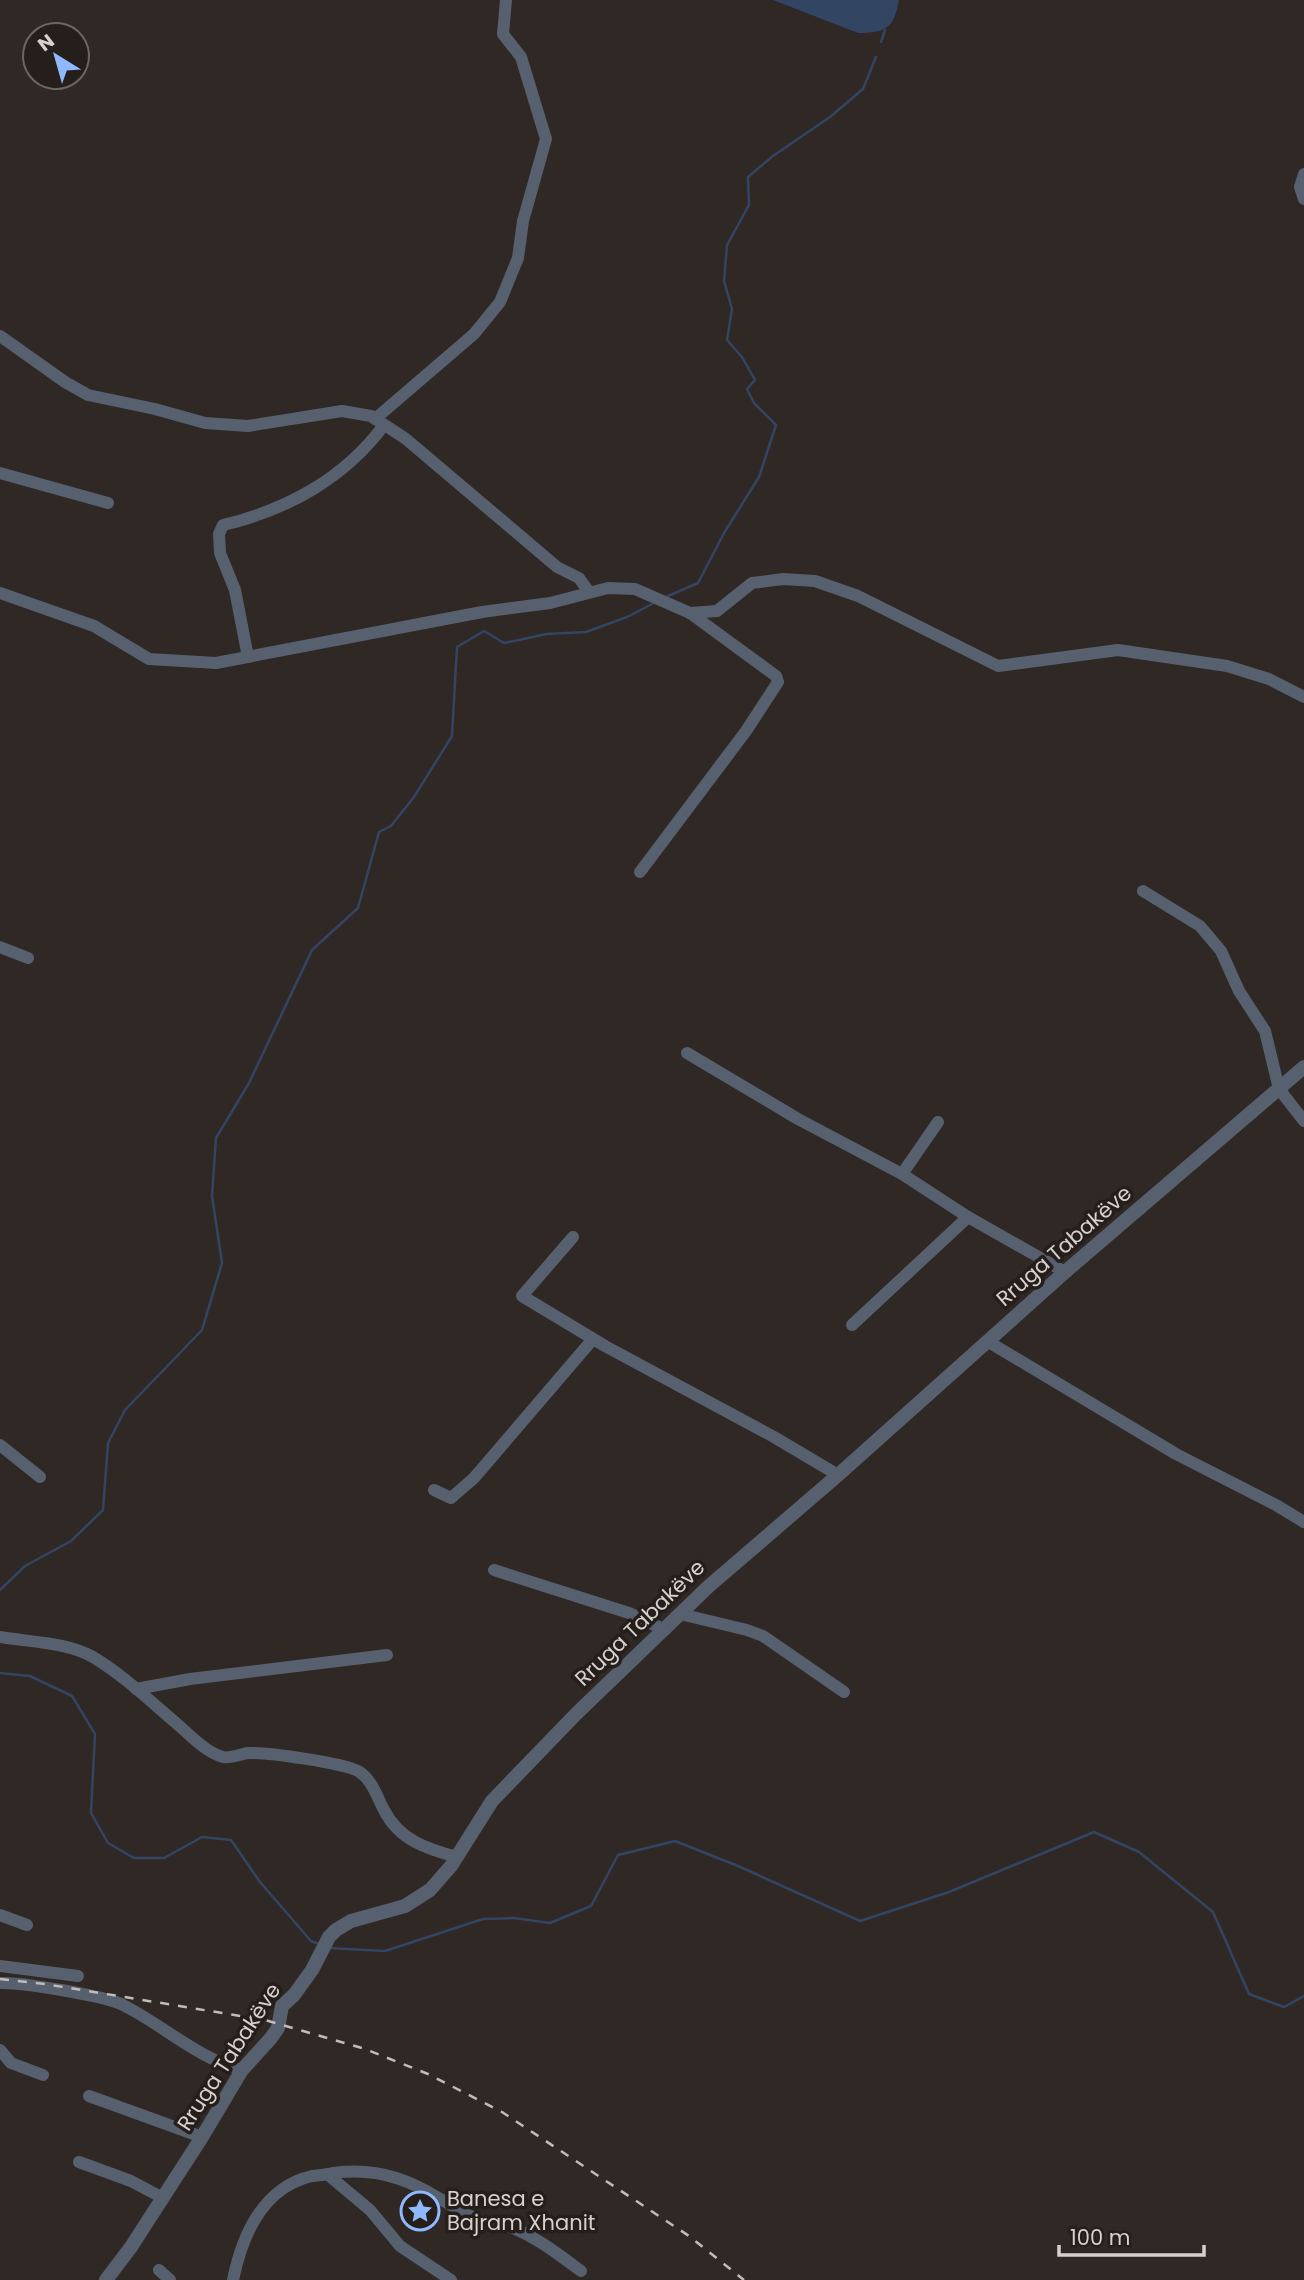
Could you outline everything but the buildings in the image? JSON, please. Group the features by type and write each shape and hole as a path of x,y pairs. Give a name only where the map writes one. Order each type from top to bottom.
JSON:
{"street":[{"path":"248,657 234,590 220,553 219,534 223,525 253,518 324,484 347,467 370,444 380,422 474,334 500,302 518,258 523,220 541,165 546,139 521,57 503,34 506,0"},
{"path":"1304,174 1300,187 1304,199"},
{"path":"0,336 88,395 205,423 248,426 342,411 371,416 406,439 557,567 579,578 589,592"},
{"path":"0,472 108,502"},
{"path":"690,614 717,611 752,583 783,579 815,581 858,596 998,666 1118,650 1227,666 1269,679 1304,697"},
{"path":"0,593 94,626 149,659 216,663 482,612 550,603 608,588 635,589 690,614 776,676 778,682 746,731 640,872"},
{"path":"1143,891 1200,926 1221,951 1239,991 1265,1031 1279,1089 1304,1121"},
{"path":"0,947 28,958"},
{"path":"687,1053 798,1119 902,1174 968,1217 1065,1272"},
{"name":"Rruga Tabakëve","path":"106,2280 163,2198 242,2070 278,2028 282,2006 304,1982 327,1940 343,1925 419,1899 441,1880 492,1801 576,1714 709,1586 1065,1272 1304,1068"},
{"path":"902,1174 938,1122"},
{"path":"852,1325 968,1217"},
{"path":"573,1237 522,1296 593,1339 774,1437 838,1475"},
{"path":"434,1490 451,1498 474,1479 593,1339"},
{"path":"988,1341 1176,1454 1304,1522"},
{"path":"0,1446 40,1477"},
{"path":"494,1570 629,1613 665,1630"},
{"path":"680,1614 763,1636 844,1692"},
{"path":"0,1637 52,1644 87,1654 136,1689 204,1746 222,1757 245,1753 263,1754 318,1761 355,1770 368,1780 388,1818 404,1836 425,1848 457,1857"},
{"path":"136,1689 190,1679 387,1655"},
{"path":"0,1915 27,1925"},
{"path":"0,1966 78,1976"},
{"path":"0,1983 115,2001 178,2040 229,2067 242,2070"},
{"path":"0,2050 11,2063 43,2075"},
{"path":"89,2096 202,2137"},
{"path":"79,2162 131,2181 163,2198"},
{"path":"233,2280 240,2249 252,2224 278,2192 310,2176 352,2171 376,2172 399,2178 477,2218 491,2224 506,2225 554,2250 580,2271"},
{"path":"327,2174 370,2210 400,2246 451,2280"},
{"path":"159,2270 170,2280"}],"water":[{"path":"773,0 899,0 894,17 887,27 876,32 858,33"}],"waterway":[{"path":"881,42 885,30"},
{"path":"668,596 698,583 724,533 759,477 776,425 754,403 747,389 755,380 742,357 727,340 732,309 724,281 727,245 749,205 748,177 773,156 830,117 863,89 876,57"},
{"path":"0,1590 25,1566 71,1541 103,1510 108,1443 125,1410 202,1330 222,1263 212,1196 216,1138 249,1083 312,950 358,908 379,832 391,826 414,797 452,736 457,647 484,631 504,643 547,634 586,632 627,617 652,604"},
{"path":"0,1673 30,1676 72,1696 95,1734 91,1813 108,1843 134,1858 164,1858 202,1837 231,1840 260,1882 311,1941 319,1944"},
{"path":"328,1948 385,1951 483,1919 514,1918 550,1923 591,1906 618,1855 675,1841 860,1921 949,1892 1094,1832 1139,1852 1213,1912 1249,1994 1284,2007 1304,1996"}],"railway":[{"path":"0,1979 265,2020 365,2049 428,2074 502,2112 689,2236 744,2280"}],"place":[{"name":"Banesa e Bajram Xhanit","path":"420,2211"}]}
